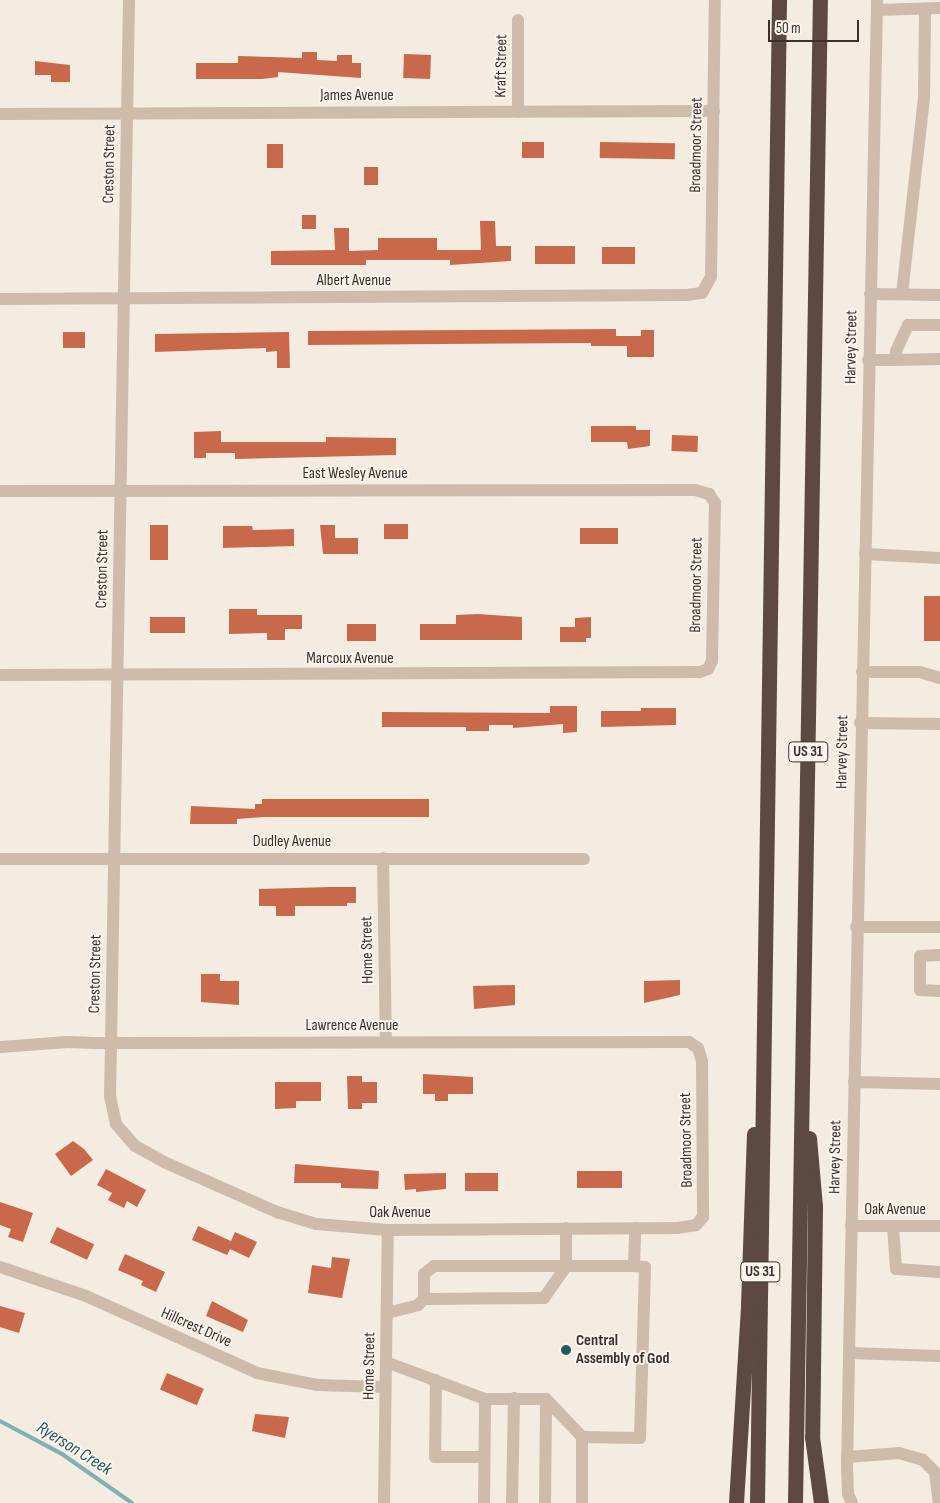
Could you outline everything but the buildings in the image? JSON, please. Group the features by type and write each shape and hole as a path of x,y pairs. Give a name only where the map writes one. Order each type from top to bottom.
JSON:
{"highway":[{"name":"US 31","path":"757,1503 779,0"},
{"name":"US 31","path":"795,1503 820,0"},
{"path":"736,1503 748,1304 752,1154 764,1040"},
{"path":"802,1059 815,1208 812,1437 821,1503"}],"street":[{"name":"Creston Street","path":"124,1136 112,1111 111,1043 129,0"},
{"name":"Broadmoor Street","path":"706,289 710,276 715,0"},
{"path":"877,5 925,9 940,8"},
{"name":"Harvey Street","path":"852,1503 848,1494 847,1457 860,723 877,5"},
{"path":"902,294 924,97 925,9"},
{"name":"Kraft Street","path":"518,20 518,112"},
{"name":"James Avenue","path":"0,114 714,111"},
{"name":"Albert Avenue","path":"0,299 687,295 706,289"},
{"path":"870,294 940,295"},
{"path":"896,360 896,351 908,325 940,325"},
{"path":"868,360 940,359"},
{"name":"East Wesley Avenue","path":"0,491 695,490 709,494"},
{"name":"Broadmoor Street","path":"700,672 708,669 712,661 715,503 709,494"},
{"path":"865,554 940,558"},
{"name":"Marcoux Avenue","path":"0,675 700,672"},
{"path":"862,672 920,672 940,678"},
{"path":"860,723 940,724"},
{"name":"Home Street","path":"383,858 386,1042"},
{"name":"Dudley Avenue","path":"0,859 584,859"},
{"path":"856,927 940,927"},
{"path":"940,955 920,956 920,990 940,991"},
{"name":"Lawrence Avenue","path":"0,1047 111,1043 686,1042 701,1053"},
{"name":"Broadmoor Street","path":"696,1225 703,1217 704,1208 701,1053"},
{"path":"854,1082 940,1084"},
{"name":"Oak Avenue","path":"124,1136 166,1163 297,1220 349,1229 635,1228 696,1225"},
{"name":"Oak Avenue","path":"851,1226 940,1226"},
{"path":"893,1226 896,1269 940,1272"},
{"path":"387,1313 418,1304 424,1299 544,1298 566,1266 566,1228"},
{"path":"634,1266 635,1228"},
{"name":"Home Street","path":"384,1503 388,1230"},
{"path":"424,1299 424,1274 434,1266 645,1267 640,1438 582,1437"},
{"name":"Hillcrest Drive","path":"0,1267 86,1296 257,1373 317,1385 385,1387"},
{"path":"849,1353 940,1356"},
{"path":"386,1362 485,1398 546,1399 582,1437 582,1503"},
{"path":"436,1380 435,1457 484,1457"},
{"path":"484,1503 485,1398"},
{"path":"512,1503 514,1398"},
{"path":"545,1503 546,1399"},
{"path":"847,1457 899,1454 923,1460 935,1472 939,1503"}],"waterway":[{"name":"Ryerson Creek","path":"0,1421 62,1454 132,1503"}],"place":[{"name":"Central Assembly of God","path":"566,1350"}]}
